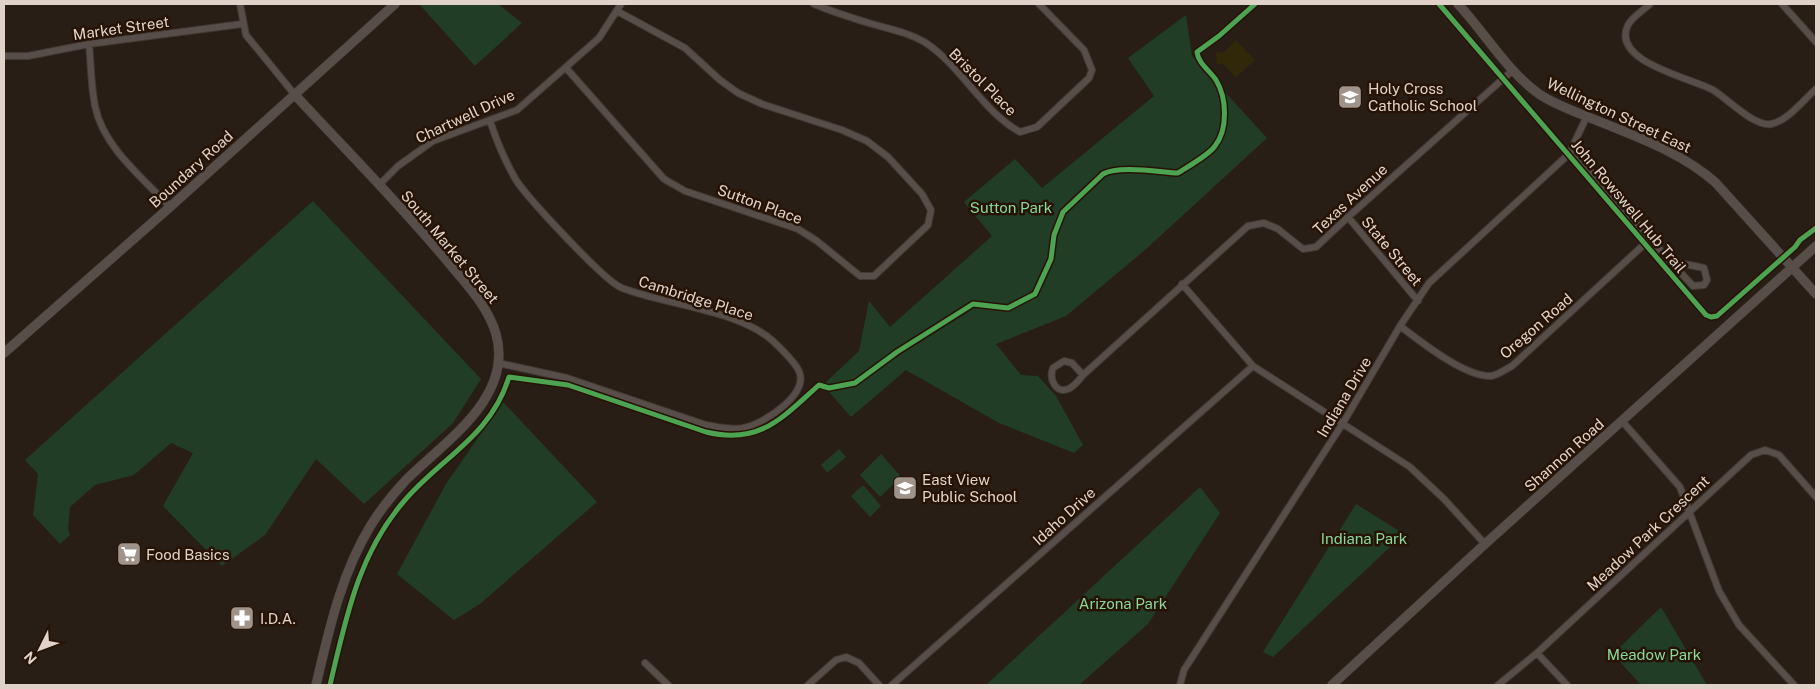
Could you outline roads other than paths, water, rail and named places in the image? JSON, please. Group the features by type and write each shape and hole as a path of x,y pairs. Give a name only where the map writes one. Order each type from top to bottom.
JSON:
{"main road":[{"name":"Boundary Road","path":"5,349 170,207 395,4"},
{"name":"Wellington Street East","path":"1461,5 1513,70 1540,94 1587,116 1649,141 1699,168 1715,182 1816,294"},
{"name":"South Market Street","path":"295,95 427,237 479,299 496,334 499,349 498,363 491,388 482,406 464,426 406,480 389,499 371,525 356,553 341,590 316,685"},
{"name":"Shannon Road","path":"1332,685 1485,544 1816,246"}],"street":[{"name":"South Market Street","path":"240,4 242,24 251,44 295,95"},
{"name":"Chartwell Drive","path":"378,185 398,166 433,141 517,110 567,69 599,38 621,4"},
{"name":"Bristol Place","path":"814,4 841,15 908,35 926,44 959,73 1009,126 1020,132 1037,127 1089,78 1092,70 1084,50 1039,4"},
{"path":"1650,4 1628,25 1626,39 1633,53 1649,64 1712,90 1757,122 1771,124 1784,118 1816,89"},
{"path":"1782,4 1816,42"},
{"name":"Sutton Place","path":"567,69 664,179 685,192 798,229 817,241 860,276 874,276 928,225 931,210 922,194 888,157 867,141 842,130 762,104 738,94 685,48 617,11"},
{"name":"Market Street","path":"4,56 28,56 88,44 242,24"},
{"path":"88,44 95,106 101,126 113,146 170,207"},
{"name":"Texas Avenue","path":"1083,375 1072,363 1064,361 1052,368 1051,377 1055,386 1064,390 1069,389 1182,284 1248,226 1264,223 1278,229 1303,249 1310,250 1316,247 1348,216 1513,70"},
{"path":"1587,116 1569,154 1578,156 1650,239 1670,261 1693,286 1704,284 1707,280 1704,268 1670,261"},
{"name":"Cambridge Place","path":"490,121 500,148 517,182 600,273 620,287 750,325 772,341 795,366 800,376 797,391 788,402 767,419 745,428 727,429 706,425 568,378 498,363"},
{"name":"Indiana Drive","path":"1180,685 1184,670 1343,423 1400,326 1429,284 1569,154"},
{"name":"State Street","path":"1348,216 1418,301"},
{"name":"Oregon Road","path":"1400,326 1416,339 1473,374 1493,376 1512,366 1650,239"},
{"path":"1182,284 1253,366 1410,467 1444,499 1485,544"},
{"name":"Idaho Drive","path":"892,685 1253,366"},
{"path":"1622,421 1680,487 1691,511 1719,591 1739,625 1791,684"},
{"name":"Meadow Park Crescent","path":"1498,685 1537,653 1752,455 1765,450 1779,455 1816,497"},
{"path":"1537,653 1567,685"},
{"path":"808,685 836,660 846,657 859,663 879,685"},
{"path":"644,663 668,685"}],"place":[{"name":"Holy Cross Catholic School","path":"1350,97"},
{"name":"East View Public School","path":"905,488"},
{"name":"Food Basics","path":"129,554"},
{"name":"I.D.A.","path":"242,618"}],"park label":[{"name":"Sutton Park","path":"1011,207"},
{"name":"Indiana Park","path":"1364,538"},
{"name":"Arizona Park","path":"1123,603"},
{"name":"Meadow Park","path":"1654,654"}]}
